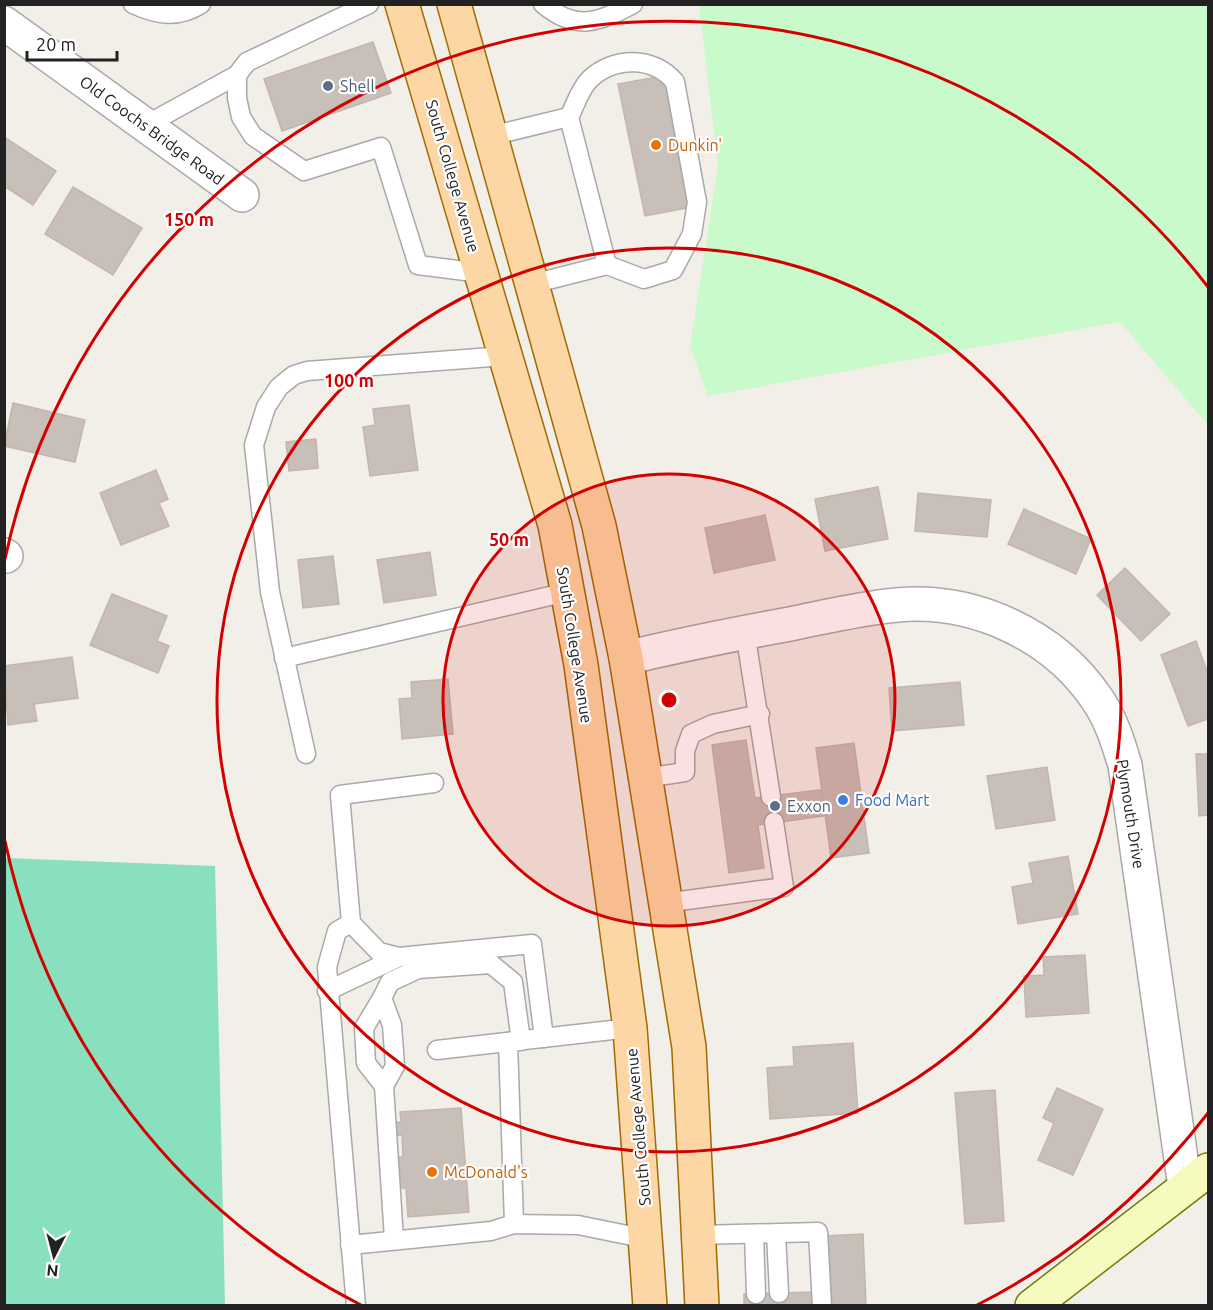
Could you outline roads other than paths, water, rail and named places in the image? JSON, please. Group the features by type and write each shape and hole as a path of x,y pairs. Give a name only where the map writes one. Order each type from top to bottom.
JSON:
{"main road":[{"name":"South College Avenue","path":"402,4 555,525 581,665 630,1028 650,1305"},
{"path":"454,4 599,526 626,658 689,1047 702,1305"}],"street":[{"name":"Old Coochs Bridge Road","path":"4,22 242,195"},
{"name":"Plymouth Drive","path":"626,658 746,632 898,604 938,605 977,613 1011,625 1044,644 1075,670 1098,699 1113,728 1125,765 1197,1178"},
{"path":"1032,1305 1197,1178"}],"lane":[{"path":"133,4 158,15 187,13 201,4"},
{"path":"146,125 237,75 247,62 369,4"},
{"path":"543,4 569,21 602,21 633,4"},
{"path":"532,284 607,265 644,279 673,270 692,234 697,202 675,82 665,69 650,63 617,63 589,81 569,117 607,265"},
{"path":"237,75 237,98 241,117 253,136 304,171 381,147 418,265 481,273"},
{"path":"491,136 569,117"},
{"path":"306,754 270,592 254,445 266,407 279,387 294,375 320,369 505,356"},
{"path":"284,658 567,592"},
{"path":"746,632 771,797"},
{"path":"645,778 686,772 685,751 691,734 713,724 760,714"},
{"path":"434,783 340,795 351,923 379,952 399,957 532,944 544,1038"},
{"path":"665,903 784,887 774,822"},
{"path":"351,923 337,931 330,948 327,992 356,1305"},
{"path":"327,992 399,957"},
{"path":"384,1086 366,1063 364,1028 390,982 418,969 491,964 513,982 514,1224"},
{"path":"382,998 392,1024 395,1066 384,1086 394,1239"},
{"path":"437,1050 630,1028"},
{"path":"350,1245 491,1231 514,1224 578,1225 646,1239"},
{"path":"698,1235 818,1232 822,1305"},
{"path":"754,1234 756,1294"},
{"path":"776,1234 780,1293"}],"place":[{"name":"Shell","path":"328,86"},
{"name":"Dunkin'","path":"656,145"},
{"name":"Food Mart","path":"843,800"},
{"name":"Exxon","path":"775,806"},
{"name":"McDonald's","path":"432,1172"}]}
